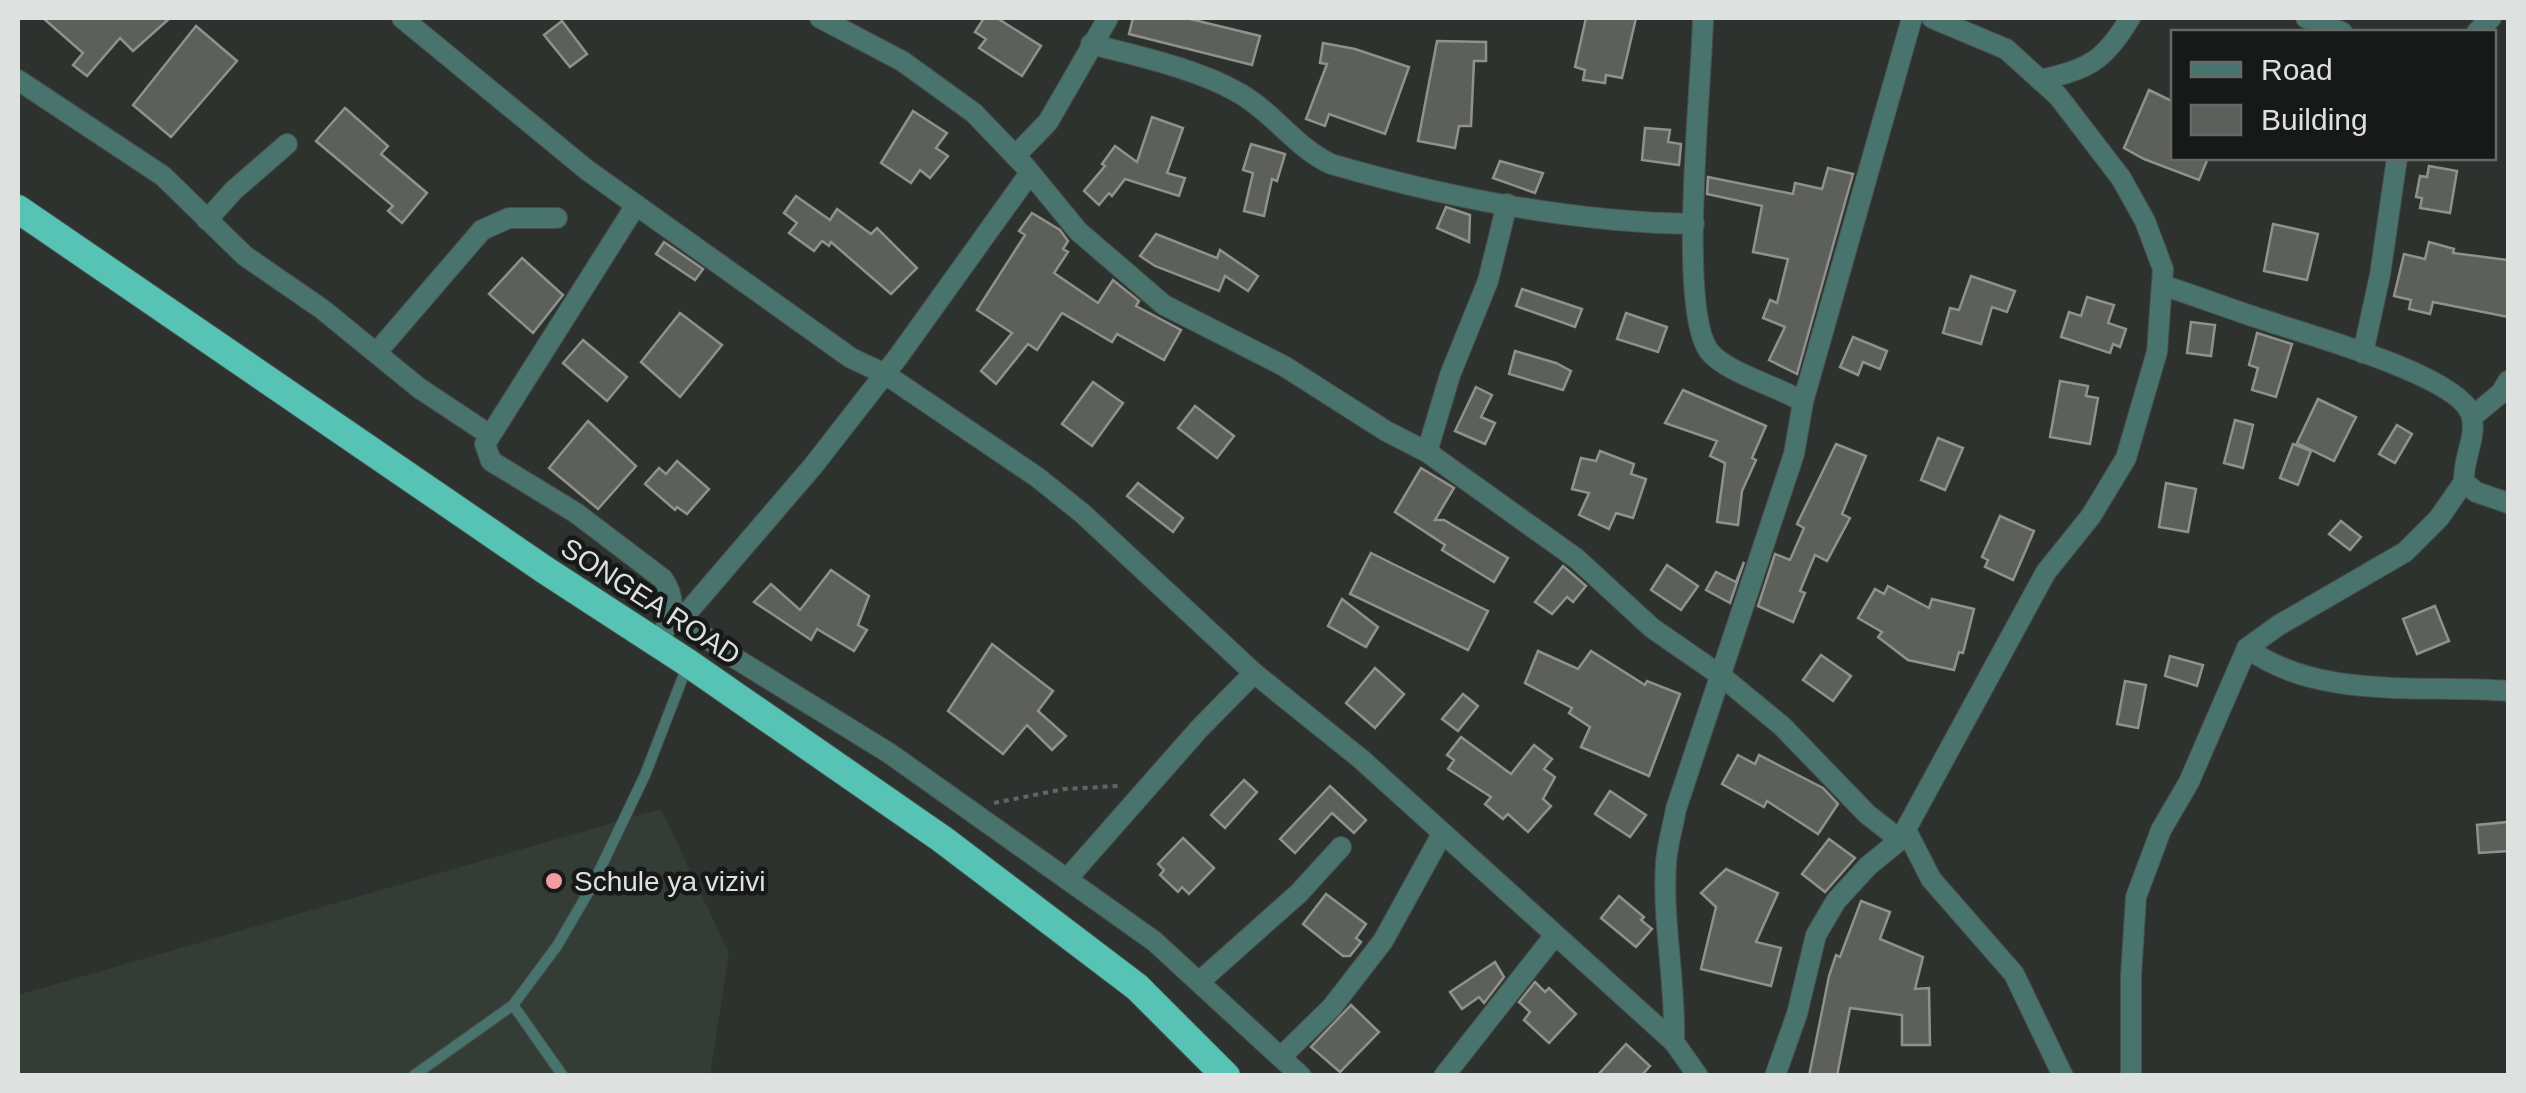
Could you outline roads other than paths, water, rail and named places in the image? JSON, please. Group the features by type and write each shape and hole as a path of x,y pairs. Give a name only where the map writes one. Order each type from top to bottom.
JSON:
{"highway":[{"name":"SONGEA ROAD","path":"18,209 545,570 688,662 942,839 1137,987 1226,1076"}],"street":[{"path":"402,18 587,170 851,358 884,374 1067,501 1254,672 1361,759 1674,1042 1698,1076"},
{"path":"820,18 848,30 936,83 974,113 1078,231 1164,305 1284,366 1386,431 1427,452 1577,559 1652,628 1720,674 1782,726 1867,814 1903,835 1931,879 2014,974 2063,1076"},
{"path":"1015,156 1048,122 1108,18"},
{"path":"1703,18 1694,224 1694,301 1700,332 1710,354 1803,402"},
{"path":"1674,1042 1676,1006 1668,946 1666,861 1676,809 1794,454 1803,402 1912,18"},
{"path":"1775,1076 1797,1014 1816,935 1836,901 1903,835 2046,572 2091,516 2126,458 2157,352 2163,269 2121,178 2091,135 2006,49 1956,22 1932,18"},
{"path":"2040,80 2083,70 2112,47 2130,18"},
{"path":"2306,18 2337,30"},
{"path":"1091,44 1239,92 1314,156 1332,164 1470,199 1651,223 1694,224"},
{"path":"18,80 163,176 245,256 419,388 490,435"},
{"path":"207,220 234,190 287,144"},
{"path":"2362,353 2380,275 2398,160"},
{"path":"658,643 813,466 1030,173"},
{"path":"636,204 490,435 485,444 490,461 576,513 663,578 672,593 677,617 738,660 889,753 1154,940 1302,1076"},
{"path":"1427,452 1450,376 1488,280 1507,204"},
{"path":"376,352 482,230 509,218 556,218"},
{"path":"2162,285 2399,366 2450,392 2464,402 2472,417"},
{"path":"2132,1076 2131,976 2136,897 2161,830 2190,782 2247,648 2405,552 2439,518 2464,482 2462,466 2472,417 2508,381"},
{"path":"2464,482 2476,492 2508,503"},
{"path":"2247,648 2282,670 2331,682 2508,691"},
{"path":"1067,879 1254,672"},
{"path":"1281,1056 1332,1008 1383,941 1442,834"},
{"path":"1200,982 1300,892 1341,846"},
{"path":"1444,1076 1555,935"}],"lane":[{"path":"413,1076 513,1006 556,946 592,886 646,775 688,662"},
{"path":"513,1006 563,1076"}],"place":[{"name":"Schule ya vizivi","path":"554,881"}]}
